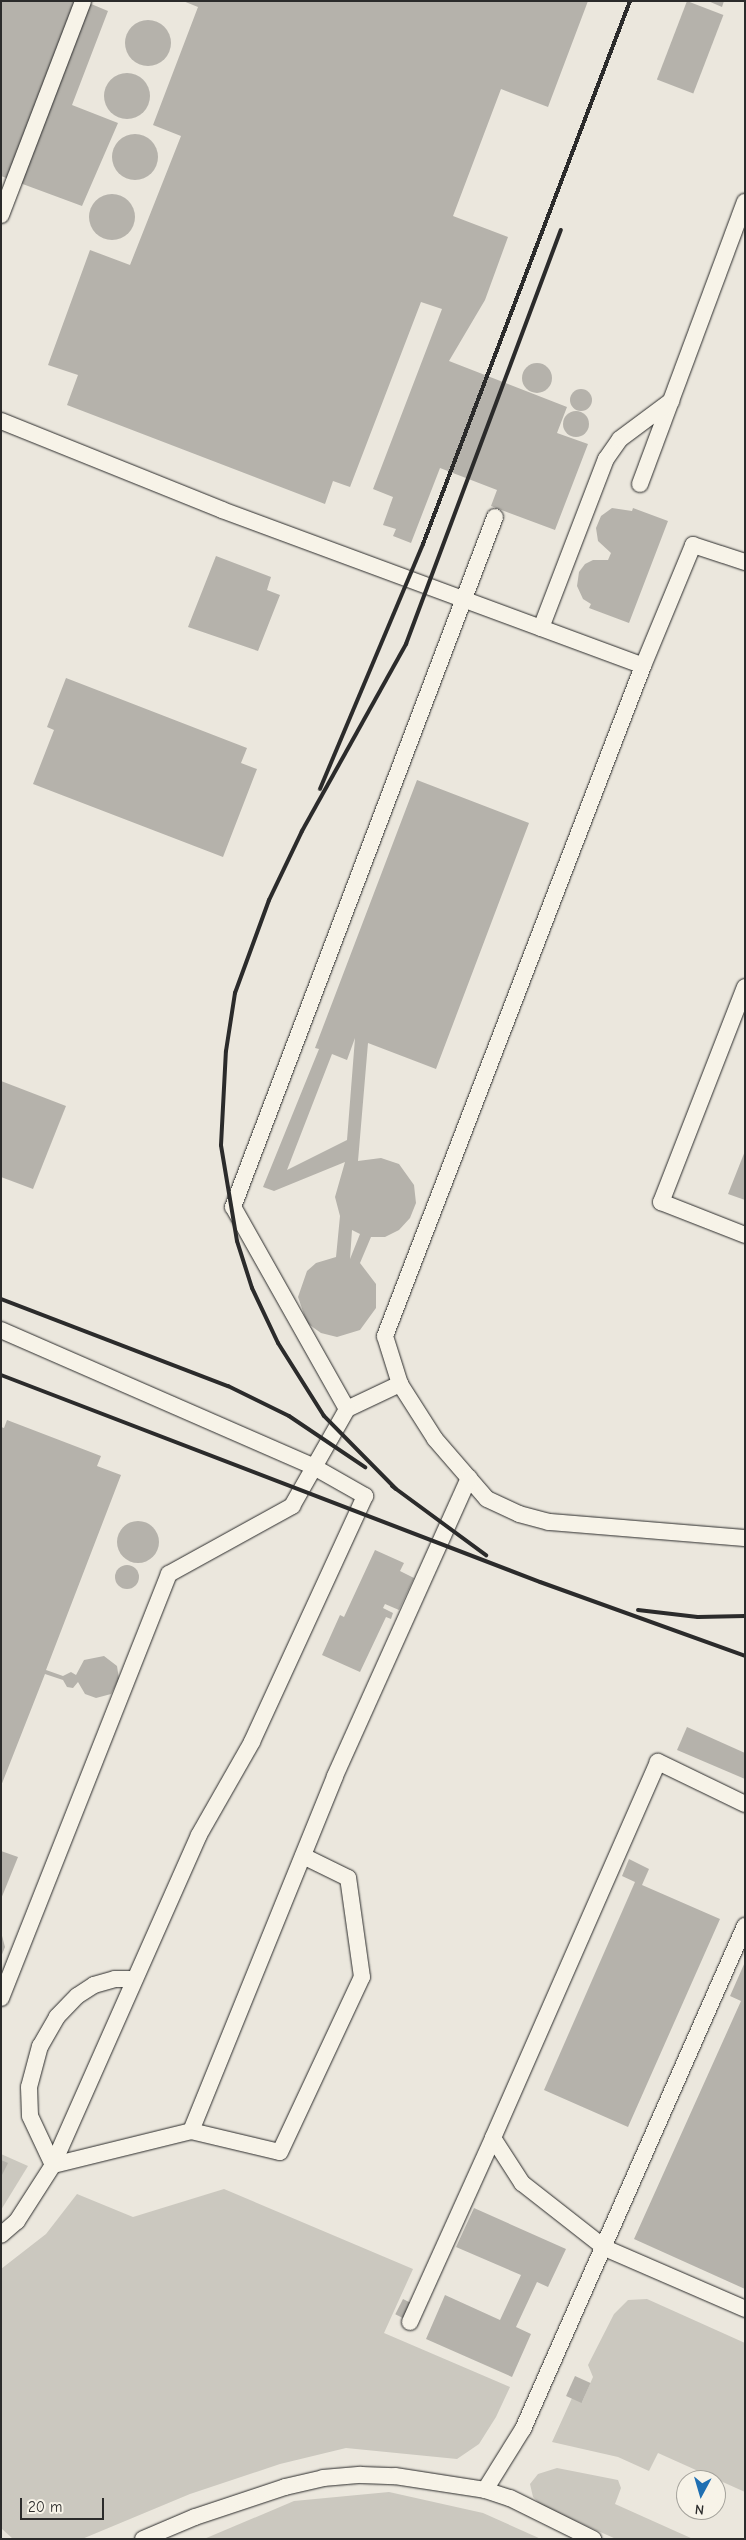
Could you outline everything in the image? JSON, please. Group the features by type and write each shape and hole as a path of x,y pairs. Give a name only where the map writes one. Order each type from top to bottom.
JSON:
{"lane":[{"path":"1,215 83,1"},
{"path":"640,484 745,202"},
{"path":"540,628 606,459 620,439 671,401"},
{"path":"1,421 222,510 643,666"},
{"path":"347,1410 233,1207 495,517"},
{"path":"745,562 693,545 643,666 385,1336 400,1384 435,1439 487,1499 519,1514 549,1522 745,1538"},
{"path":"745,986 661,1202 745,1235"},
{"path":"1,1330 314,1468 365,1496 252,1742 200,1835 133,1979 52,2165 17,2221 1,2235"},
{"path":"1,1998 169,1574 292,1506 347,1410 400,1384"},
{"path":"192,2131 335,1776 469,1478"},
{"path":"410,2322 658,1762 745,1804"},
{"path":"52,2165 192,2131 280,2152 362,1978 348,1878 303,1856"},
{"path":"485,2490 523,2429 605,2248 745,1926"},
{"path":"52,2165 30,2116 29,2087 40,2046 57,2017 77,1996 94,1985 115,1979 133,1979"},
{"path":"493,2138 522,2183 605,2248 745,2309"},
{"path":"143,2539 195,2517 285,2487 323,2478 395,2476 485,2490 510,2498 593,2539"}],"shaded area":[{"path":"1,2154 28,2166 1,2210"},
{"path":"224,2189 413,2269 384,2333 510,2387 496,2417 479,2444 457,2459 346,2448 280,2464 190,2494 82,2539 13,2539 1,2528 1,2269 46,2234 77,2194 133,2217"},
{"path":"647,2299 745,2343 745,2492 726,2483 726,2470 696,2470 658,2453 649,2471 618,2457 552,2442 572,2398 582,2402 593,2377 588,2365 614,2314 628,2300"},
{"path":"557,2468 618,2480 621,2488 615,2504 693,2539 616,2539 542,2506 533,2497 530,2484 538,2474"},
{"path":"389,2492 483,2513 541,2539 204,2539 294,2501"}],"building":[{"path":"1,1 84,1 108,11 72,105 118,123 82,206 1,176"},
{"path":"183,1 588,1 548,107 501,89 453,216 508,237 485,300 449,361 567,407 557,433 588,444 555,530 491,506 497,490 440,468 411,543 393,536 396,529 383,525 393,497 373,489 442,309 421,302 350,487 333,481 325,504 67,405 78,375 48,365 90,250 130,265 181,136 153,125 198,7"},
{"path":"687,1 723,15 693,93 657,79"},
{"path":"708,1 724,1 722,7"},
{"path":"153,20 165,26 170,34 170,52 165,60 157,65 143,66 131,60 126,52 125,38 131,26 139,21"},
{"path":"132,73 144,79 149,87 149,105 144,113 136,118 122,119 110,113 105,105 104,91 110,79 118,74"},
{"path":"140,134 152,140 157,148 157,166 152,174 144,179 130,180 118,174 113,166 112,152 118,140 126,135"},
{"path":"107,194 117,194 129,200 134,208 134,226 129,234 121,239 107,240 99,237 92,230 89,222 89,212 92,204 99,197"},
{"path":"537,363 548,367 552,378 548,389 537,393 526,389 522,378 526,367"},
{"path":"581,389 589,392 592,400 589,408 581,411 573,408 570,400 573,392"},
{"path":"576,411 585,415 589,424 585,433 576,437 567,433 563,424 567,415"},
{"path":"612,508 632,511 633,508 668,521 629,623 589,608 591,604 583,599 577,586 579,572 585,564 593,560 608,560 611,553 598,541 596,528 601,516"},
{"path":"216,556 271,577 267,590 280,595 258,651 188,627"},
{"path":"66,678 247,748 241,763 257,769 223,857 33,784 54,730 47,727"},
{"path":"417,780 529,823 436,1069 368,1043 358,1161 381,1158 399,1164 414,1185 416,1203 410,1218 399,1230 385,1237 371,1237 360,1263 376,1284 376,1308 360,1330 337,1337 321,1333 307,1323 298,1297 307,1271 316,1263 336,1257 340,1216 335,1197 345,1162 274,1191 263,1187 319,1049 315,1048","holes":["355,1038 347,1140 287,1170 332,1054 347,1060","352,1230 360,1234 350,1259"]},
{"path":"1,1081 66,1106 33,1189 1,1177"},
{"path":"745,1151 745,1200 728,1194"},
{"path":"7,1420 101,1456 97,1466 121,1475 46,1670 63,1676 71,1672 76,1675 84,1660 104,1656 117,1666 119,1679 111,1694 96,1698 85,1694 78,1682 73,1688 67,1687 63,1680 45,1674 1,1786 1,1427 4,1428"},
{"path":"142,1521 150,1524 156,1530 159,1542 156,1554 150,1560 134,1563 126,1560 120,1554 117,1538 120,1530 126,1524"},
{"path":"375,1550 404,1563 400,1571 414,1578 399,1610 385,1604 383,1608 393,1613 391,1619 386,1617 360,1672 322,1655 340,1615 344,1617"},
{"path":"127,1565 132,1566 138,1572 138,1582 132,1588 127,1589 122,1588 116,1582 115,1577 116,1572 122,1566"},
{"path":"687,1727 745,1753 745,1779 677,1750"},
{"path":"1,1851 18,1857 1,1899"},
{"path":"629,1859 649,1869 642,1885 720,1919 628,2127 544,2090 635,1882 622,1876"},
{"path":"1,1932 5,1947 1,1957"},
{"path":"745,1962 745,2289 634,2239 741,2001 730,1996"},
{"path":"1,2160 8,2163 1,2177"},
{"path":"474,2208 566,2249 548,2287 537,2282 516,2327 531,2334 512,2377 426,2339 445,2295 500,2320 521,2275 456,2247"},
{"path":"403,2299 411,2303 403,2318 395,2314"},
{"path":"575,2376 591,2383 582,2403 566,2396"}],"railway":[{"path":"320,789 423,544 630,1"},
{"path":"396,1489 324,1416 278,1343 252,1288 237,1241 221,1145 226,1051 235,993 269,900 302,831 406,644 561,230"},
{"path":"1,1299 228,1386 289,1416 365,1467"},
{"path":"1,1375 540,1582 745,1656"},
{"path":"392,1486 486,1555"},
{"path":"638,1610 698,1617 745,1616"}]}
